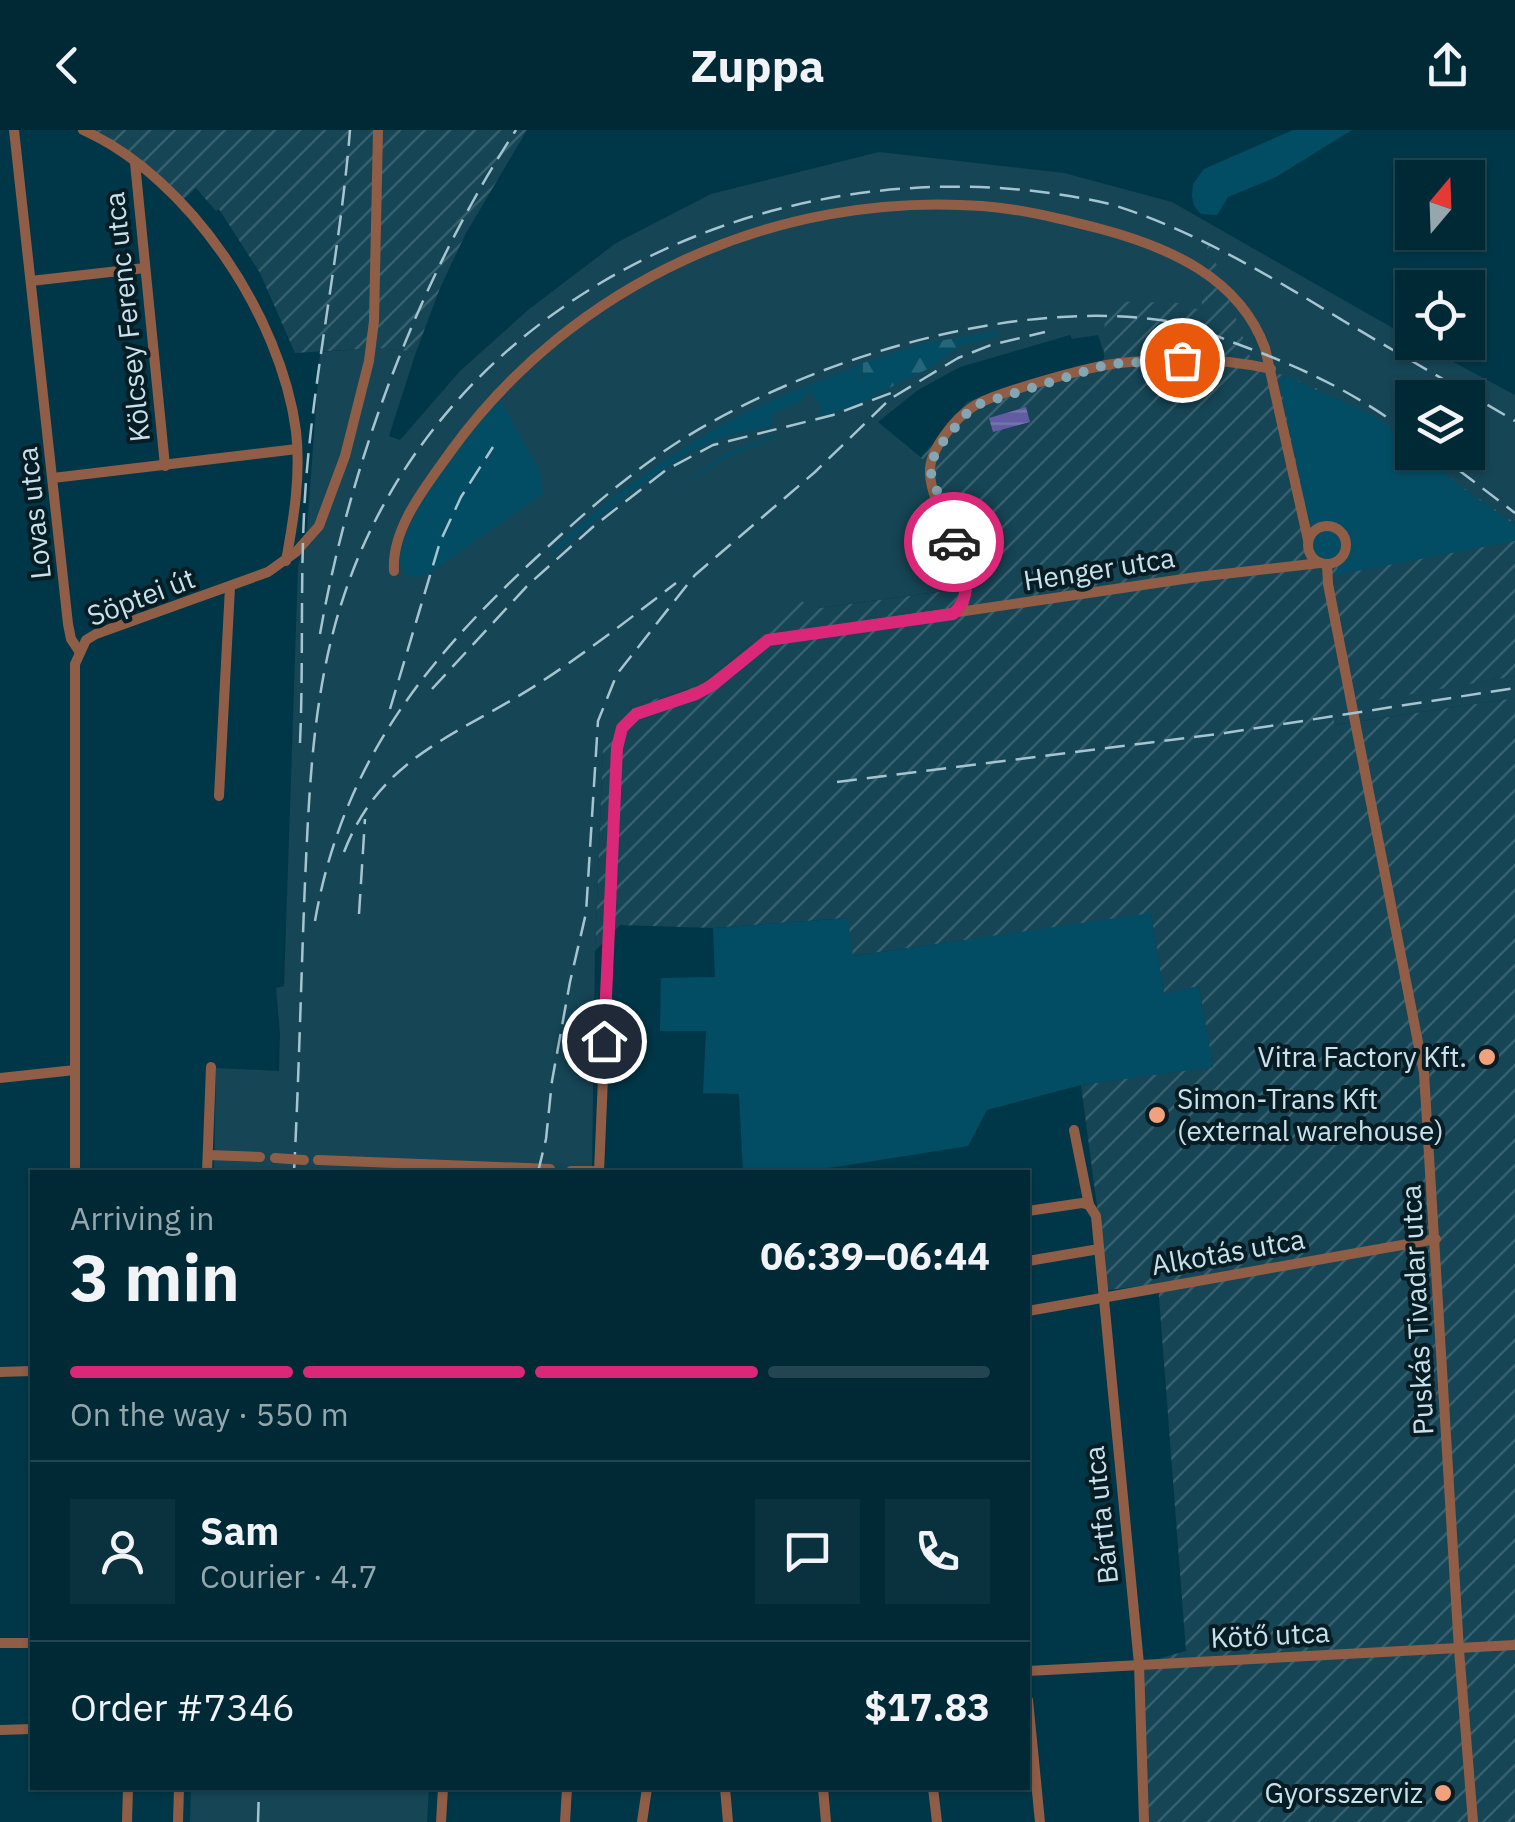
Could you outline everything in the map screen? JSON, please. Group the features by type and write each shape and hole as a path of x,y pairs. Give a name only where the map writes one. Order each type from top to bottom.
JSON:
{"street":[{"name":"Lovas utca","path":"14,130 68,624 79,651"},
{"path":"83,130 135,163 174,196 232,268 259,312 285,379 297,449 296,507 286,560"},
{"name":"Söptei út","path":"75,1170 74,675 79,651 96,634 230,588 286,560 304,544 326,510 366,385 374,321 378,130"},
{"name":"Kölcsey Ferenc utca","path":"135,163 165,466"},
{"name":"Puskás Tivadar utca","path":"394,572 394,550 400,533 478,414 578,321 642,280 712,248 812,216 889,206 983,206 1032,212 1112,232 1183,259 1223,287 1256,328 1271,369 1309,552 1324,564 1419,1035 1428,1105 1459,1650 1473,1822"},
{"path":"31,281 145,268"},
{"path":"953,614 963,604 966,580 930,470 936,450 973,406 1121,362 1224,361 1271,369"},
{"path":"53,478 297,449"},
{"name":"Puskás Tivadar utca","path":"1308,540 1324,526 1341,533 1346,545 1344,553 1336,562 1324,564"},
{"name":"Henger utca","path":"598,1170 619,736 636,714 714,684 768,640 1197,577 1324,564"},
{"path":"220,796 230,588"},
{"path":"208,1170 211,1067"},
{"path":"0,1078 75,1070"},
{"name":"Bártfa utca","path":"1074,1130 1090,1205 1096,1216 1138,1664 1144,1822"},
{"path":"208,1154 260,1157"},
{"path":"275,1158 304,1160"},
{"path":"318,1160 550,1170"},
{"path":"1030,1212 1090,1205"},
{"name":"Alkotás utca","path":"1030,1311 1436,1239"},
{"path":"1030,1261 1099,1249"},
{"path":"0,1372 30,1371"},
{"path":"0,1643 30,1644"},
{"name":"Kötő utca","path":"1030,1671 1515,1645"},
{"path":"1030,1720 1040,1822"},
{"path":"0,1730 30,1729"},
{"path":"127,1822 128,1790"},
{"path":"178,1790 178,1822"},
{"path":"441,1822 443,1790"},
{"path":"565,1822 567,1790"},
{"path":"642,1822 647,1790"},
{"path":"725,1790 728,1822"},
{"path":"823,1790 826,1822"},
{"path":"933,1790 937,1822"}],"shaded area":[{"path":"89,130 527,130 466,233 416,352 378,348 295,353 260,273 219,209 216,211 196,188 184,199 164,180"},
{"path":"879,152 1064,173 1172,202 1395,329 1395,360 1450,360 1515,395 1515,523 1426,470 1485,470 1485,380 1395,380 1395,452 1254,368 1208,244 1201,311 1105,302 1105,357 1098,335 1072,339 1070,335 960,367 918,390 878,422 929,464 963,586 819,608 798,602 746,639 750,644 701,685 629,707 603,745 592,1170 214,1170 216,1068 279,1071 276,988 284,986 298,568 307,529 320,352 378,348 416,352 389,436 400,440 460,371 528,310 616,243 711,194"},
{"path":"1208,241 1254,368 1321,390 1395,441 1395,470 1438,470 1515,523 1515,676 1331,708 1335,725 1515,698 1515,1822 1147,1822 1140,1664 1186,1651 1158,1284 1108,1290 1081,1085 1212,1066 1199,986 1164,995 1151,914 852,956 847,918 713,928 620,925 595,951 603,745 607,727 629,707 701,685 749,645 746,639 795,599 820,608 960,589 963,585 953,550 923,471 928,464 921,458 967,402 1095,365 1104,359 1105,301 1182,303 1201,311"},
{"path":"1026,407 1030,422 993,432 989,418"},
{"path":"1515,676 1515,698 1334,725 1331,707"},
{"path":"191,1790 429,1790 427,1822 190,1822"}],"green space":[{"path":"1293,130 1352,130 1276,177 1228,197 1217,215 1201,214 1194,206 1193,184 1204,169"},
{"path":"997,331 999,336 960,345 930,368 866,399 862,397 863,363 921,344"},
{"path":"863,363 861,393 875,397 930,369 879,396 820,417 821,407 811,391 802,401 772,414 772,426 725,436 688,453 631,491 553,554 549,552 624,489 705,435 763,404"},
{"path":"1288,375 1379,419 1395,432 1395,470 1442,470 1515,525 1515,541 1336,575 1348,549 1348,538 1336,525 1309,523 1279,380"},
{"path":"501,401 540,471 543,494 427,575 406,574 400,559 407,532 423,500 467,435"},
{"path":"773,435 719,462 673,491 723,455"},
{"path":"1327,531 1337,535 1341,545 1337,555 1327,559 1317,555 1313,545 1317,535"},
{"path":"1151,913 1164,994 1199,986 1213,1067 1081,1085 987,1110 968,1146 817,1170 743,1170 739,1094 703,1093 706,1031 660,1031 661,978 715,977 713,928 848,918 853,956"}],"railway":[{"path":"300,743 307,469 350,130"},
{"path":"320,634 350,503 393,372 449,246 516,130"},
{"path":"294,1170 310,785 316,721 335,625 381,510 449,410 535,328 635,264 747,218 865,192 988,187 1110,204 1230,255 1515,421"},
{"path":"315,921 345,813 367,765 424,676 459,635 555,541 641,468 730,412 786,385 910,342 1039,319 1101,316 1160,320 1206,332 1304,371 1395,423"},
{"path":"538,1170 570,982 586,913 598,721 617,674 695,575 815,472 890,399 958,358 991,345 1045,332"},
{"path":"432,689 528,585 594,526 666,470 713,445 833,415 891,393"},
{"path":"390,709 440,542 461,497 493,447"},
{"path":"1459,470 1515,513"},
{"path":"344,852 360,819 402,769 426,750 558,670 676,583"},
{"path":"837,782 1225,733 1515,688"},
{"path":"359,914 365,819"},
{"path":"258,1822 259,1790"}],"way so far":[{"path":"954,542 930,470 936,450 973,406 1109,364 1182,360"}],"place":[{"name":"Vitra Factory Kft.","path":"1487,1057"},
{"name":"Simon-Trans Kft (external warehouse)","path":"1157,1115"},
{"name":"Gyorsszerviz","path":"1443,1793"}],"route":[{"path":"604,1041 617,748 622,728 636,714 714,684 768,640 953,614 963,604 967,588 954,542"}]}
